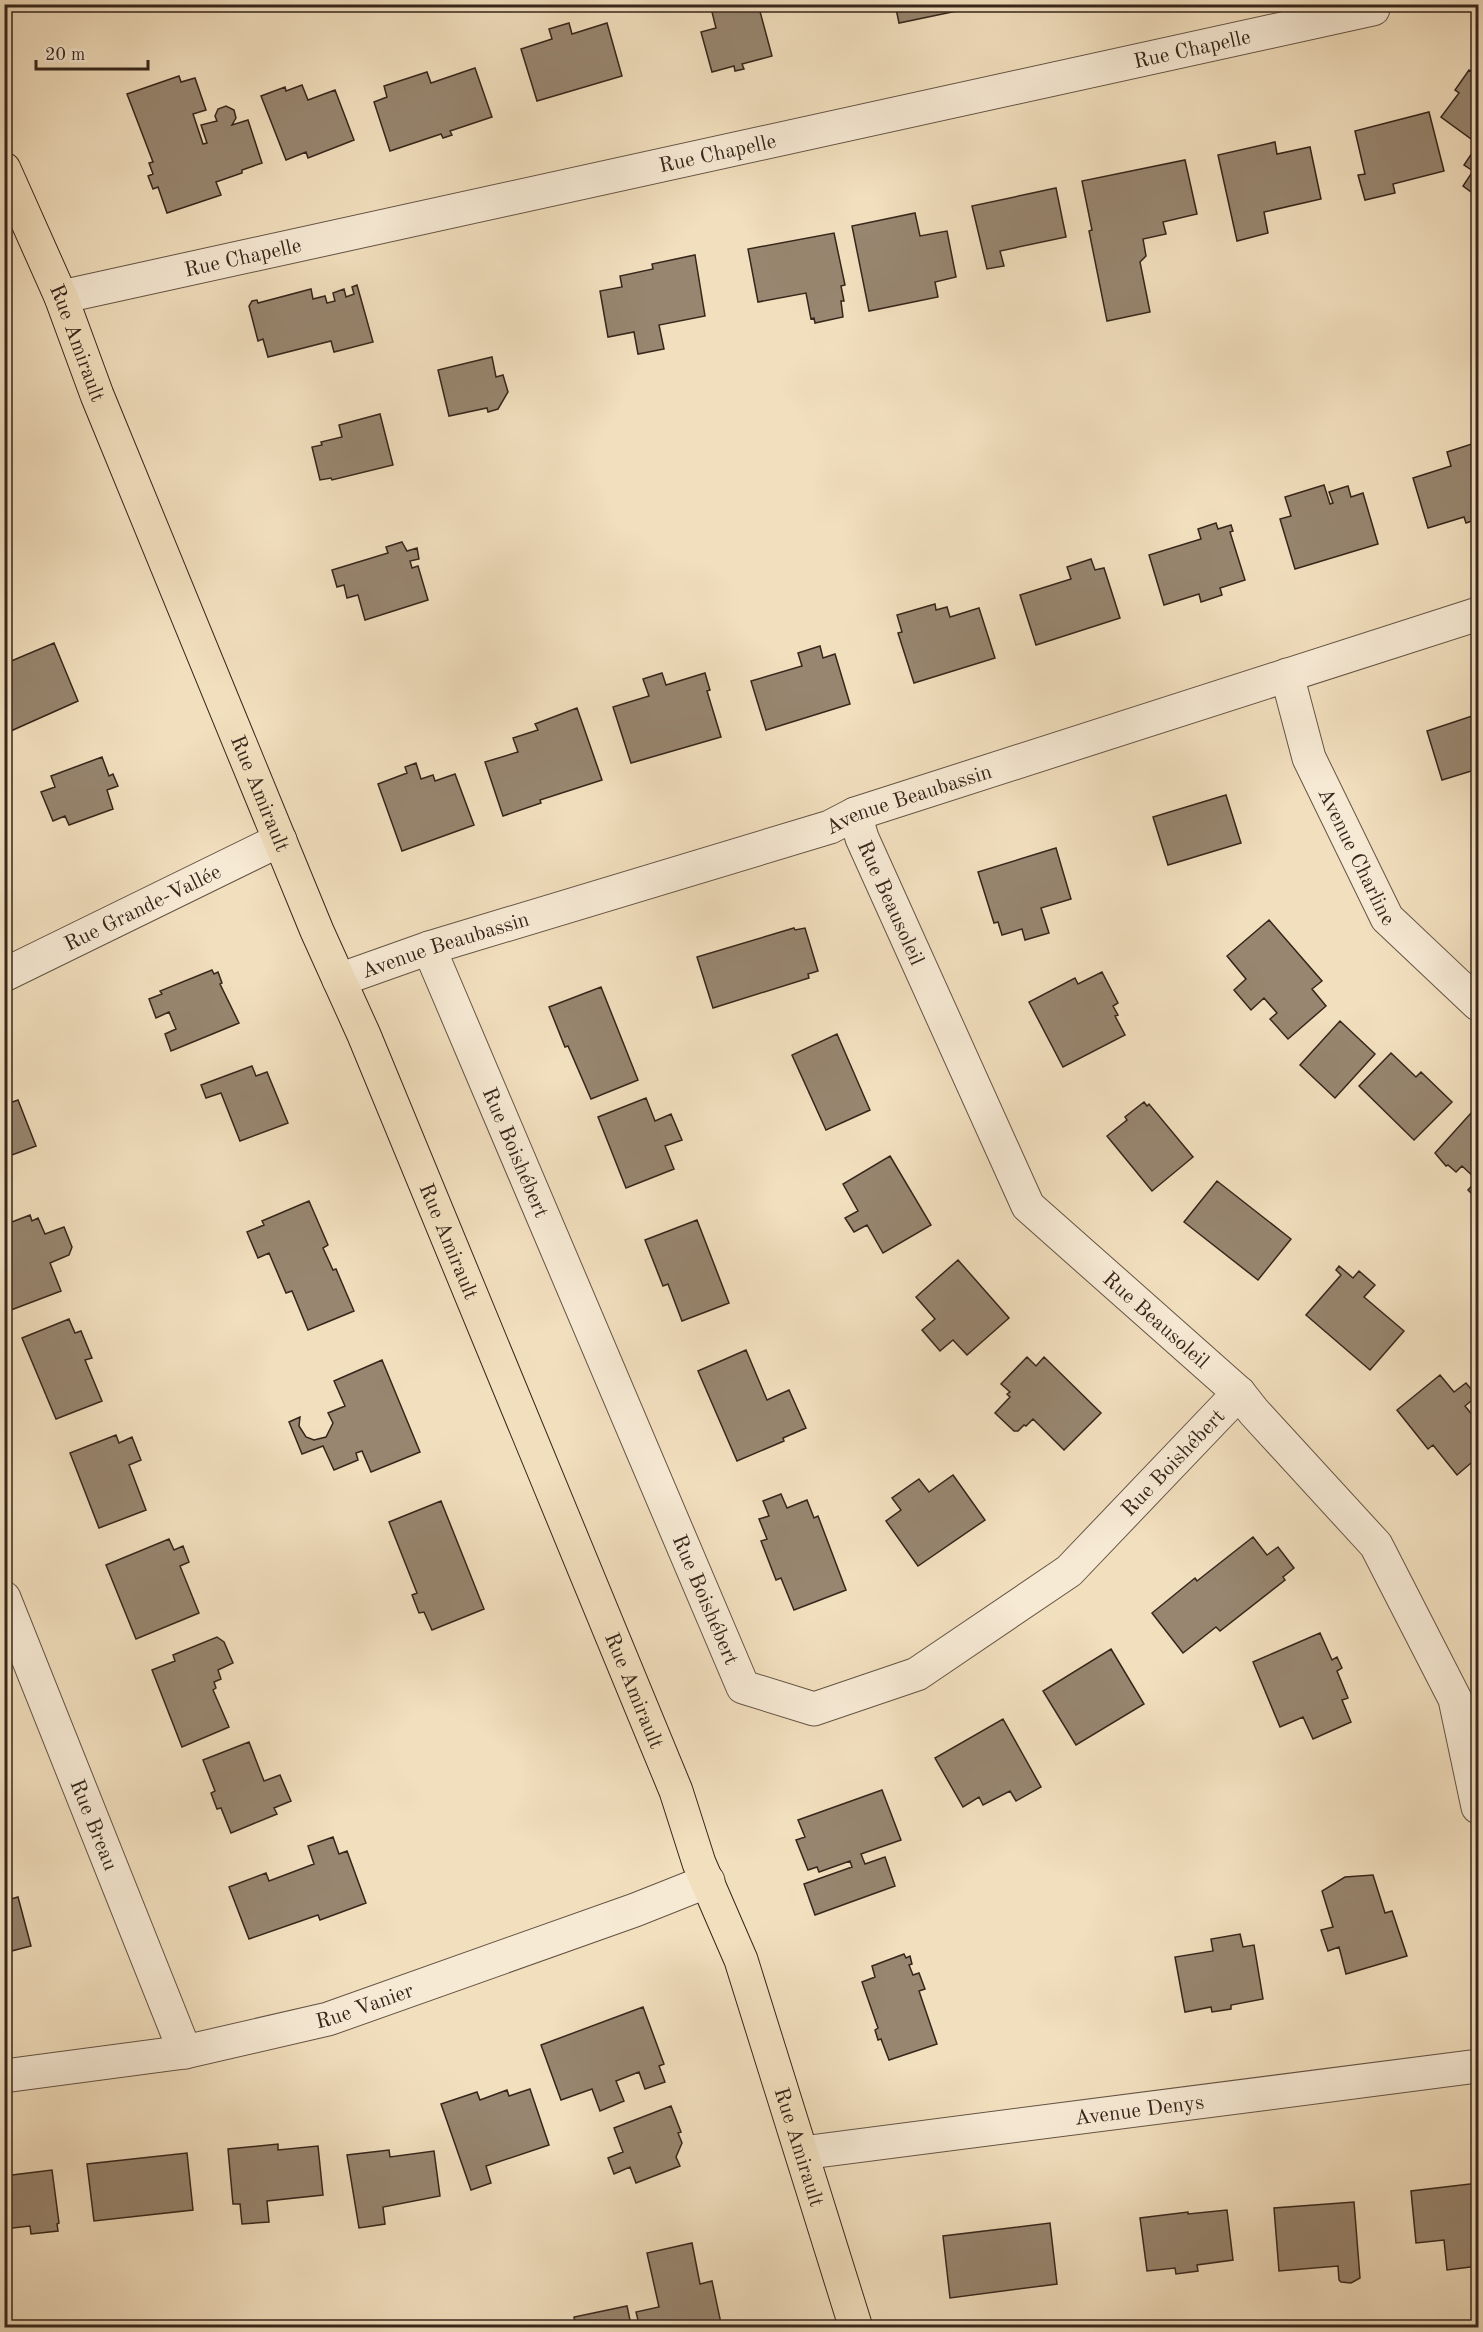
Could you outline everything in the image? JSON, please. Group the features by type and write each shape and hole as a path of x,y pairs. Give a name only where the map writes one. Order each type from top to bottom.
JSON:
{"main road":[{"name":"Rue Amirault","path":"4,169 61,297 102,406 280,840 364,1035 676,1791 699,1863 741,1960 856,2328"}],"street":[{"name":"Rue Chapelle","path":"61,297 1373,9"},
{"name":"Avenue Beaubassin","path":"339,980 429,948 830,827 855,814 1479,614"},
{"name":"Avenue Charline","path":"1287,675 1309,758 1387,918 1479,1004"},
{"name":"Rue Beausoleil","path":"855,814 862,838 1028,1206 1239,1393 1376,1545 1455,1699 1479,1807"},
{"name":"Rue Grande-Vallée","path":"4,975 280,840"},
{"name":"Rue Boishébert","path":"429,948 743,1687 814,1709 917,1674 1069,1571 1239,1393"},
{"name":"Rue Breau","path":"4,1598 185,2052"},
{"name":"Rue Vanier","path":"4,2076 185,2052 328,2019 635,1910 708,1881"},
{"name":"Avenue Denys","path":"802,2153 1479,2066"}],"building":[{"path":"710,4 758,4 772,56 742,64 744,69 735,71 734,66 712,72 701,32 716,28"},
{"path":"895,4 961,4 962,10 899,23"},
{"path":"569,23 572,34 607,23 622,76 537,101 521,49 552,39 549,29"},
{"path":"1478,66 1478,144 1441,117 1459,93 1455,90 1469,70 1474,73"},
{"path":"475,68 492,117 450,131 452,135 443,138 441,134 390,151 374,102 387,97 384,86 427,72 431,83"},
{"path":"179,76 181,82 195,78 206,110 193,114 203,144 207,143 201,125 217,121 215,116 218,109 226,106 234,110 236,118 232,125 248,120 262,163 216,182 221,195 167,213 158,187 153,189 148,176 153,174 149,163 153,162 127,94"},
{"path":"302,85 308,100 335,90 354,140 308,158 306,152 286,160 261,96 285,87 286,91"},
{"path":"1429,112 1444,171 1393,184 1395,193 1365,200 1358,175 1365,174 1355,131"},
{"path":"1275,142 1277,154 1310,147 1321,199 1264,212 1268,233 1237,241 1218,155"},
{"path":"1478,144 1478,197 1463,186 1473,171 1464,165"},
{"path":"1185,160 1197,214 1163,222 1166,234 1143,239 1146,256 1140,262 1150,312 1107,321 1089,231 1092,230 1082,181"},
{"path":"1056,188 1066,237 1000,251 1004,266 987,269 972,206"},
{"path":"915,213 920,236 947,231 956,277 935,282 938,297 869,311 852,226"},
{"path":"834,233 845,285 841,286 844,301 841,301 843,317 815,323 814,318 811,319 806,293 758,302 748,249"},
{"path":"695,255 705,316 659,325 664,349 638,354 634,332 608,337 600,291 622,287 620,276 653,269 652,264"},
{"path":"357,285 373,342 334,352 331,341 268,357 263,339 258,341 249,306 252,301 257,300 258,303 311,289 313,299 325,296 327,303 335,301 333,293 344,289 346,297 354,294 352,287"},
{"path":"492,357 496,377 503,375 508,392 498,409 488,412 487,408 449,416 438,370"},
{"path":"380,414 393,465 332,480 331,478 320,480 312,447 322,445 321,442 342,437 339,425"},
{"path":"1478,442 1478,519 1466,523 1464,517 1428,528 1413,478 1451,466 1447,452"},
{"path":"1324,485 1330,504 1333,503 1329,492 1348,486 1351,497 1363,493 1378,544 1295,569 1280,519 1291,516 1285,497"},
{"path":"1216,523 1218,529 1231,525 1233,531 1230,532 1245,580 1220,588 1222,595 1201,602 1199,594 1164,605 1149,555 1201,539 1198,529"},
{"path":"402,542 407,551 417,548 419,559 410,561 412,568 418,566 428,600 365,620 358,595 347,598 344,585 337,587 332,570 388,553 386,547"},
{"path":"1091,559 1095,570 1104,568 1120,618 1036,645 1020,595 1071,579 1067,567"},
{"path":"935,604 936,610 947,607 950,617 979,608 995,658 914,683 898,633 902,632 897,615"},
{"path":"54,643 78,701 4,734 4,664"},
{"path":"820,646 823,658 835,654 850,704 766,730 751,681 802,666 798,653"},
{"path":"662,673 666,685 705,673 710,690 707,691 721,737 631,763 613,707 649,696 643,679"},
{"path":"577,708 602,780 540,800 541,803 503,816 485,762 518,752 513,738 538,730 535,724"},
{"path":"1478,714 1478,769 1442,780 1427,731"},
{"path":"102,757 109,776 113,774 118,786 107,790 113,809 69,825 65,816 53,821 41,792 55,787 51,776"},
{"path":"416,763 421,779 433,775 435,781 455,774 474,825 402,851 378,784 407,773 405,767"},
{"path":"1226,795 1241,843 1168,865 1153,817"},
{"path":"1056,848 1071,899 1041,908 1049,933 1025,940 1022,929 1002,935 998,922 994,923 978,872"},
{"path":"1269,920 1322,981 1312,989 1326,1006 1288,1039 1270,1019 1277,1013 1264,998 1251,1010 1234,990 1246,979 1227,956"},
{"path":"794,928 795,930 805,928 818,971 808,974 809,978 713,1008 697,957"},
{"path":"212,970 214,974 218,972 222,983 220,984 239,1023 171,1051 165,1034 176,1029 169,1012 156,1018 149,999 162,994 160,991"},
{"path":"1102,972 1118,1003 1113,1006 1118,1015 1115,1016 1125,1035 1063,1067 1029,1002 1075,978 1078,984"},
{"path":"601,987 638,1080 591,1099 568,1046 565,1047 549,1007"},
{"path":"1340,1021 1375,1054 1335,1098 1300,1065"},
{"path":"837,1034 870,1110 826,1130 792,1055"},
{"path":"1391,1053 1416,1077 1421,1072 1452,1102 1414,1140 1359,1086"},
{"path":"252,1066 256,1076 267,1072 288,1123 240,1141 221,1093 206,1098 201,1085"},
{"path":"646,1098 655,1121 671,1114 682,1140 665,1146 674,1169 626,1188 598,1117"},
{"path":"18,1100 36,1146 4,1158 4,1105"},
{"path":"1144,1102 1147,1106 1149,1104 1193,1157 1152,1191 1107,1136 1127,1120 1125,1117"},
{"path":"1471,1113 1478,1120 1478,1200 1468,1190 1477,1180 1462,1166 1456,1172 1448,1165 1446,1166 1435,1153"},
{"path":"890,1156 931,1225 883,1253 867,1225 854,1232 845,1218 858,1211 843,1184"},
{"path":"1217,1181 1291,1239 1258,1280 1184,1222"},
{"path":"309,1201 328,1245 323,1248 333,1270 336,1269 354,1311 308,1330 292,1291 286,1293 269,1253 258,1258 247,1232 264,1225 262,1221"},
{"path":"30,1215 32,1221 38,1218 45,1234 64,1227 72,1247 69,1255 50,1263 61,1291 11,1310 4,1293 4,1225"},
{"path":"697,1220 729,1303 682,1321 668,1284 663,1286 645,1240"},
{"path":"958,1260 1009,1318 967,1355 953,1340 940,1351 922,1330 935,1319 916,1297"},
{"path":"1339,1266 1353,1278 1359,1271 1375,1285 1364,1297 1404,1331 1370,1370 1306,1315 1341,1275 1336,1270"},
{"path":"69,1319 75,1333 81,1331 92,1358 85,1360 102,1401 56,1419 22,1338"},
{"path":"746,1350 767,1400 789,1390 806,1428 783,1438 784,1441 737,1461 698,1371"},
{"path":"1027,1357 1036,1366 1044,1357 1101,1413 1064,1450 1033,1419 1026,1426 1014,1431 995,1413 1010,1397 1007,1394 1010,1392 1001,1384"},
{"path":"382,1360 420,1452 371,1472 362,1451 356,1453 358,1460 334,1470 323,1446 302,1454 289,1422 300,1417 299,1426 306,1437 314,1440 326,1437 333,1423 328,1413 345,1406 334,1381"},
{"path":"1440,1375 1454,1392 1466,1383 1477,1396 1465,1406 1478,1422 1478,1457 1457,1475 1433,1445 1428,1449 1397,1410"},
{"path":"116,1435 119,1443 132,1437 141,1460 129,1465 146,1510 99,1528 70,1453"},
{"path":"953,1475 985,1520 918,1566 886,1521 901,1510 892,1498 919,1479 929,1492"},
{"path":"781,1494 787,1508 807,1500 814,1518 818,1516 846,1590 794,1610 781,1578 776,1580 761,1541 767,1539 759,1519 769,1516 763,1501"},
{"path":"441,1501 484,1609 432,1630 424,1612 419,1613 412,1595 417,1593 389,1522"},
{"path":"1253,1537 1267,1555 1278,1547 1294,1568 1283,1577 1285,1580 1220,1631 1216,1627 1183,1653 1152,1613 1195,1578 1197,1581"},
{"path":"169,1539 174,1550 183,1546 189,1562 180,1566 199,1613 136,1639 106,1565"},
{"path":"1320,1633 1332,1660 1337,1657 1342,1668 1337,1671 1348,1698 1342,1700 1351,1722 1313,1739 1303,1717 1280,1727 1253,1662"},
{"path":"217,1637 224,1642 233,1663 218,1670 221,1679 214,1682 216,1688 213,1690 229,1727 182,1747 152,1670 175,1661 173,1655"},
{"path":"1111,1649 1144,1704 1076,1745 1043,1691"},
{"path":"1003,1719 1041,1787 1016,1801 1010,1791 983,1805 979,1797 963,1807 935,1758"},
{"path":"249,1742 264,1781 280,1775 291,1801 274,1808 277,1814 231,1833 221,1808 217,1809 211,1793 215,1791 203,1760"},
{"path":"882,1790 901,1840 861,1854 865,1864 885,1857 895,1886 815,1915 804,1884 852,1867 850,1861 819,1872 817,1867 808,1870 796,1840 805,1837 798,1820"},
{"path":"333,1837 339,1854 347,1851 366,1903 320,1920 318,1915 249,1939 229,1887 266,1873 269,1881 314,1864 308,1846"},
{"path":"1373,1875 1385,1913 1392,1911 1407,1956 1346,1974 1339,1947 1328,1951 1321,1930 1333,1927 1322,1891 1345,1877"},
{"path":"18,1897 31,1946 4,1953 4,1901"},
{"path":"1240,1934 1243,1947 1254,1945 1263,1999 1231,2005 1231,2009 1212,2012 1211,2007 1185,2012 1175,1957 1213,1951 1211,1939"},
{"path":"904,1954 906,1958 910,1956 912,1964 909,1965 913,1975 919,1973 925,1989 919,1991 937,2044 889,2060 881,2039 878,2040 875,2030 878,2028 862,1982 875,1977 872,1966"},
{"path":"643,2007 664,2064 659,2066 665,2082 645,2089 639,2072 616,2081 624,2101 600,2111 592,2089 561,2100 541,2045"},
{"path":"530,2089 549,2145 486,2166 491,2183 471,2190 441,2104 477,2092 480,2100 507,2090 509,2096"},
{"path":"671,2106 681,2132 678,2133 682,2143 676,2157 680,2166 636,2183 630,2167 614,2174 608,2158 623,2152 614,2128"},
{"path":"278,2144 278,2150 318,2146 323,2195 267,2201 269,2222 242,2224 240,2204 233,2204 228,2149"},
{"path":"389,2150 390,2157 434,2151 440,2196 383,2207 385,2224 359,2228 347,2155"},
{"path":"187,2153 193,2210 94,2221 87,2164"},
{"path":"52,2170 58,2231 31,2234 30,2226 4,2229 4,2176"},
{"path":"1478,2183 1478,2266 1447,2270 1444,2240 1416,2243 1411,2191"},
{"path":"1354,2202 1360,2278 1351,2283 1341,2282 1338,2266 1279,2271 1274,2208"},
{"path":"1227,2210 1233,2260 1197,2265 1198,2271 1176,2274 1175,2268 1147,2271 1140,2218"},
{"path":"1050,2223 1057,2284 950,2298 943,2236"},
{"path":"692,2243 700,2284 712,2281 722,2328 576,2328 574,2317 627,2306 631,2325 639,2324 636,2312 659,2307 647,2253"}]}
